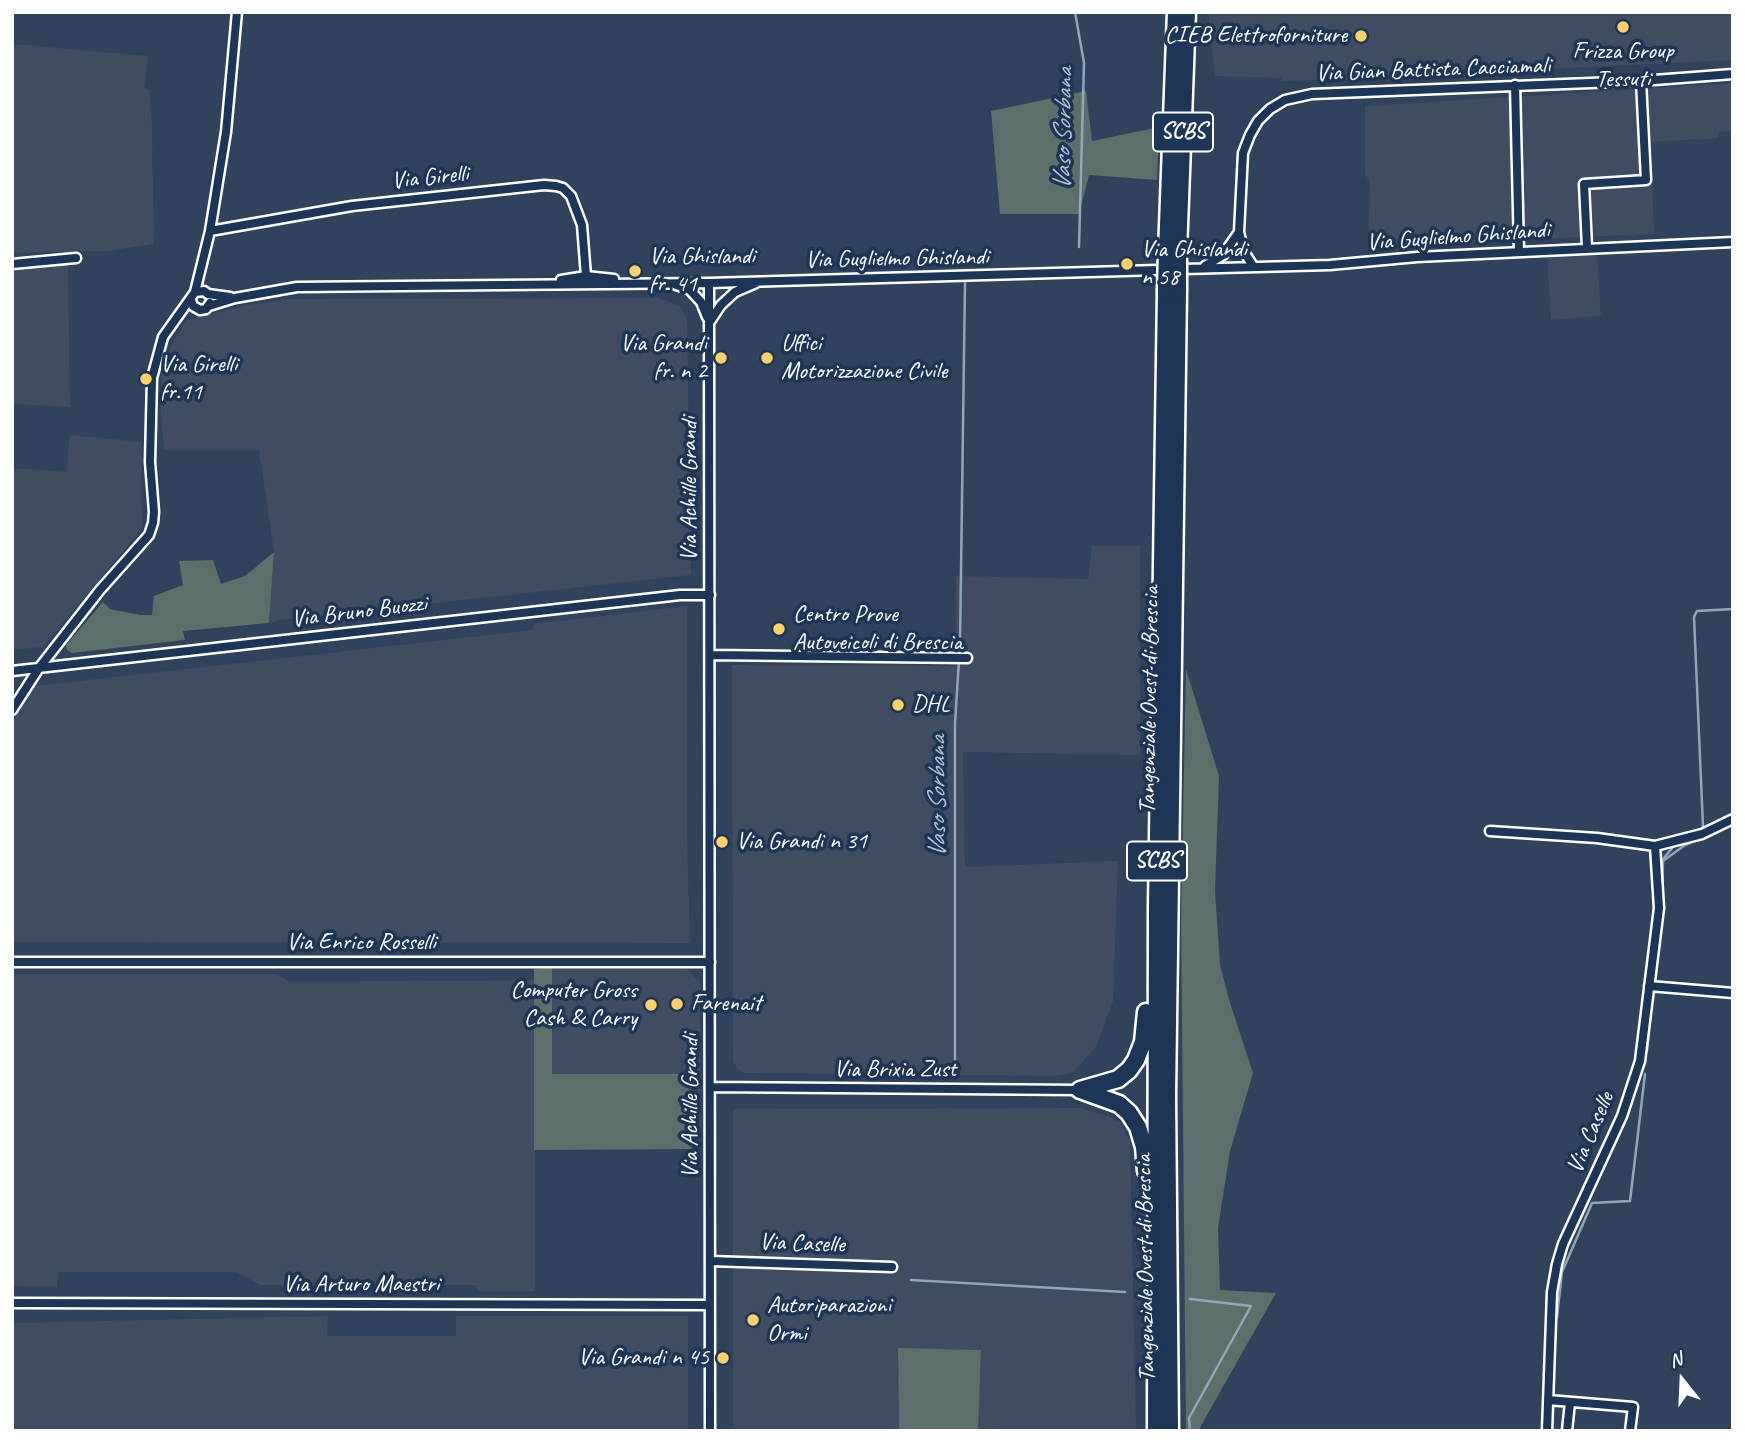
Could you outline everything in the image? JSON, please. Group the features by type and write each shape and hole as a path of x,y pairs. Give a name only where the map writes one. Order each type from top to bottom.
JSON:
{"highway":[{"name":"Tangenziale Ovest di Brescia","path":"1156,1431 1157,906 1173,252 1176,12"},
{"name":"Tangenziale Ovest di Brescia","path":"1173,252 1187,12"},
{"name":"Tangenziale Ovest di Brescia","path":"1170,1431 1167,1095 1172,290"},
{"path":"1080,1090 1118,1079 1136,1060 1143,1042 1149,935 1157,906"},
{"path":"1080,1090 1119,1104 1138,1127 1144,1147 1147,1212 1156,1254"}],"street":[{"path":"12,710 39,668 100,590 149,535 153,523 150,462 152,378 159,349 170,326 193,296 211,231 226,132 237,12"},
{"name":"Via Gian Battista Cacciamali","path":"1253,266 1244,253 1240,232 1244,153 1250,135 1270,109 1285,100 1312,93 1641,81 1733,74"},
{"path":"1587,247 1584,184 1647,180 1641,81"},
{"path":"1515,85 1519,253"},
{"name":"Via Girelli","path":"211,231 352,206 544,185 556,186 563,188 571,196 582,225 586,276"},
{"path":"1196,269 1212,264 1223,255 1240,232"},
{"name":"Via Guglielmo Ghislandi","path":"1185,270 1330,265 1587,247 1733,242"},
{"path":"12,264 76,258"},
{"name":"Via Guglielmo Ghislandi","path":"209,306 235,298 297,287 709,283 1158,270"},
{"path":"573,284 586,276"},
{"name":"Via Guglielmo Ghislandi","path":"536,285 586,276 638,283"},
{"path":"709,323 721,305 735,292 762,281"},
{"path":"721,282 721,305"},
{"name":"Via Achille Grandi","path":"670,283 689,289 701,302 709,323"},
{"name":"Via Achille Grandi","path":"709,283 710,1431"},
{"path":"170,326 188,313 209,306 208,294 204,291 193,296"},
{"name":"Via Guglielmo Ghislandi","path":"208,294 235,298"},
{"path":"193,296 197,310"},
{"name":"Via Bruno Buozzi","path":"12,671 681,595 710,595"},
{"path":"710,655 967,658"},
{"path":"1490,831 1597,838 1655,846 1702,834 1733,819"},
{"name":"Via Caselle","path":"1547,1431 1552,1292 1557,1264 1563,1244 1625,1105 1640,1062 1659,908 1655,846"},
{"name":"Via Enrico Rosselli","path":"12,962 710,962"},
{"path":"1649,986 1733,993"},
{"name":"Via Brixia Zust","path":"710,1087 1080,1090"},
{"name":"Via Caselle","path":"710,1261 892,1267"},
{"name":"Via Arturo Maestri","path":"12,1303 710,1305"},
{"path":"1548,1400 1633,1407 1630,1431"},
{"path":"1567,1431 1570,1402"}],"shaded area":[{"path":"1208,12 1733,12 1733,60 1347,79 1281,81 1281,78 1215,76"},
{"path":"12,44 148,56 144,88 149,89 152,125 154,244 108,251 12,253"},
{"path":"1733,83 1733,131 1719,131 1719,138 1651,142 1654,234 1368,246 1370,182 1365,174 1365,106"},
{"path":"1086,91 1092,141 1159,127 1157,180 1089,175 1079,214 1000,214 991,111"},
{"path":"1597,253 1601,316 1551,320 1547,256"},
{"path":"68,262 70,407 13,404 12,424 12,271"},
{"path":"659,298 680,306 687,319 691,575 269,623 274,552 259,450 164,450 160,403 162,371 174,339 187,320 281,299"},
{"path":"70,435 141,442 142,529 43,647 12,650 12,468 66,472"},
{"path":"1092,546 1140,546 1140,755 963,752 965,867 1118,861 1113,1001 1096,1047 1072,1073 1052,1076 744,1073 738,1070 733,1061 732,665 957,666 956,576 1088,579"},
{"path":"274,552 269,623 183,631 185,640 72,653 67,650 66,645 103,602 110,609 152,615 154,596 183,585 179,561 213,560 221,584 245,576"},
{"path":"687,606 690,943 12,942 12,723 35,686 533,630 534,624"},
{"path":"1186,669 1219,776 1215,891 1220,965 1253,1073 1230,1151 1218,1228 1220,1290 1276,1293 1198,1431 1186,1431 1181,919"},
{"path":"552,968 552,1074 691,1074 691,1149 534,1150 534,969"},
{"path":"534,969 687,969 700,983 701,1149 535,1150 535,1291 477,1291 476,1285 260,1285 236,1272 58,1272 57,1287 12,1286 12,974 277,974 290,982 534,980"},
{"path":"1080,1108 1120,1122 1130,1140 1136,1431 978,1431 981,1350 898,1349 899,1431 733,1431 733,1109"},
{"path":"328,1316 327,1336 456,1336 456,1316 688,1316 688,1431 12,1431 12,1323"},
{"path":"898,1348 981,1350 978,1431 899,1431"}],"waterway":[{"name":"Vaso Sorbana","path":"1075,12 1084,63 1079,247"},
{"name":"Vaso Sorbana","path":"955,1060 955,723 960,644 965,282"},
{"path":"1703,827 1694,617 1697,611 1733,609"},
{"path":"1662,900 1663,861 1685,845 1701,838"},
{"path":"1663,859 1674,846"},
{"path":"1655,981 1662,917"},
{"path":"1647,1051 1652,1000"},
{"path":"1557,1317 1562,1272 1592,1203 1630,1201 1645,1074"},
{"path":"911,1280 1125,1292"},
{"path":"1190,1299 1251,1306 1189,1418 1190,1431"}],"place":[{"name":"Frizza Group Tessuti","path":"1623,27"},
{"name":"CIEB Elettroforniture","path":"1361,36"},
{"name":"Via Ghislandi n 58","path":"1127,264"},
{"name":"Via Ghislandi fr. 41","path":"635,271"},
{"name":"Via Grandi fr. n 2","path":"721,358"},
{"name":"Uffici Motorizzazione Civile","path":"767,358"},
{"name":"Via Girelli fr.11","path":"146,379"},
{"name":"Centro Prove Autoveicoli di Brescia","path":"779,629"},
{"name":"DHL","path":"898,705"},
{"name":"Via Grandi n 31","path":"722,842"},
{"name":"Farenait","path":"677,1004"},
{"name":"Computer Gross Cash & Carry","path":"651,1005"},
{"name":"Autoriparazioni Ormi","path":"753,1320"},
{"name":"Via Grandi n 45","path":"723,1358"}]}
